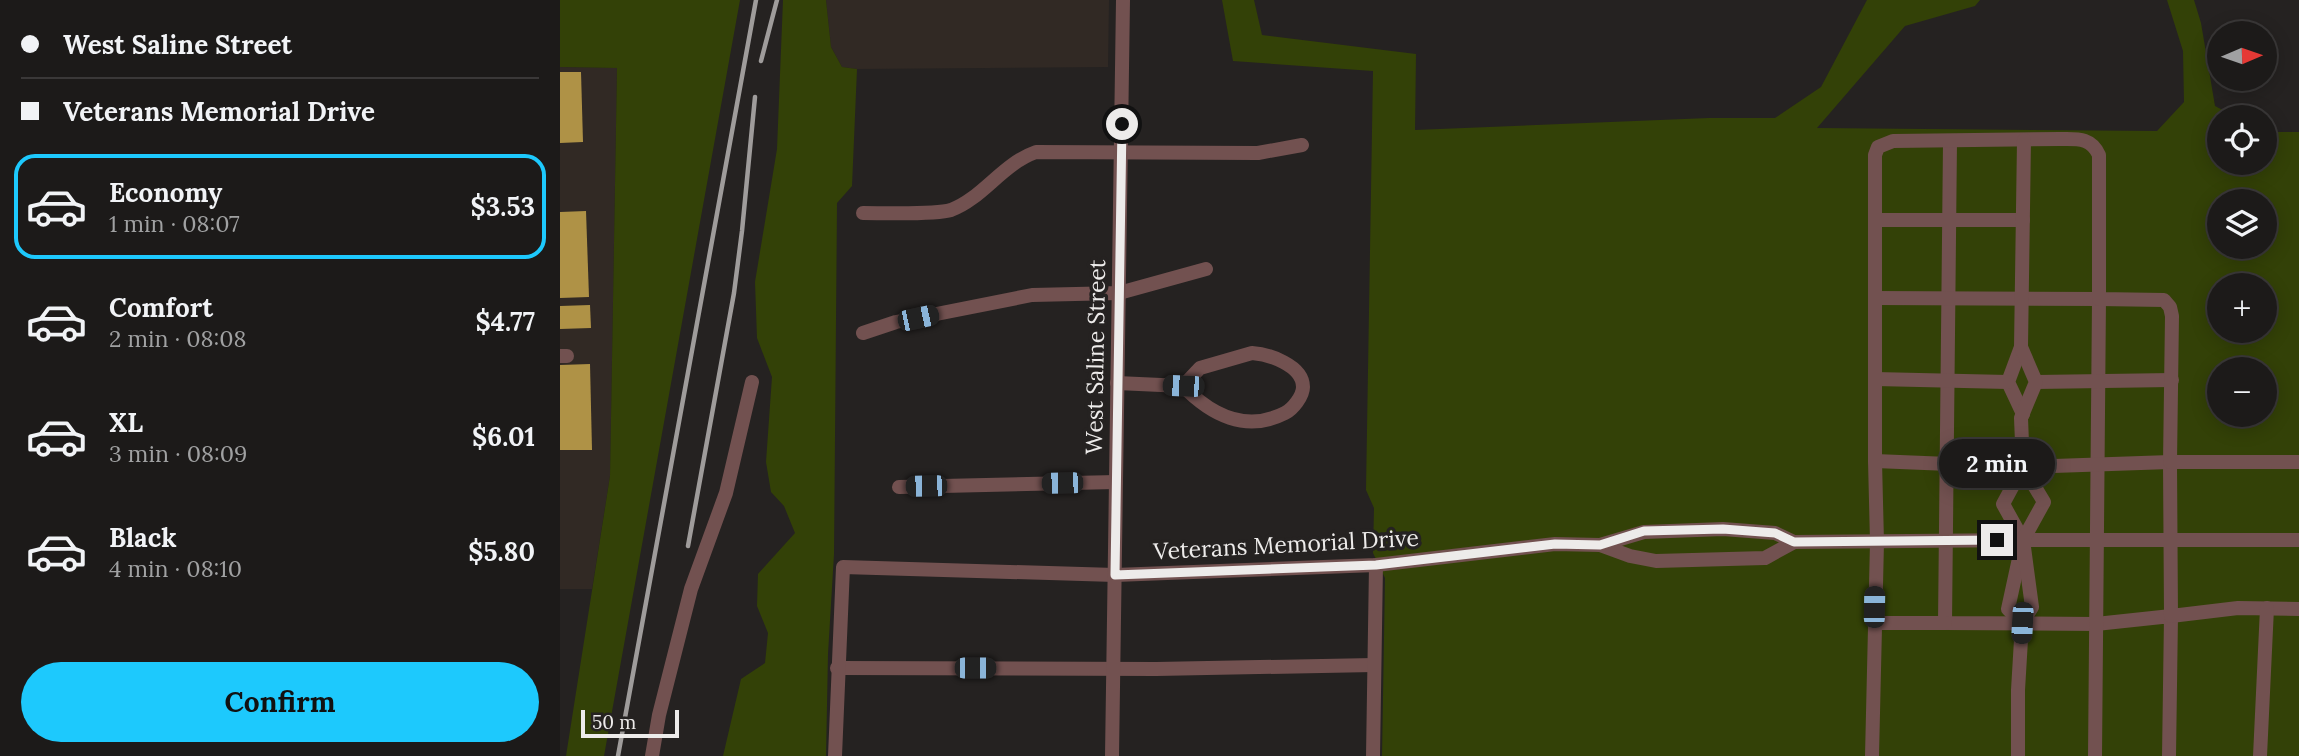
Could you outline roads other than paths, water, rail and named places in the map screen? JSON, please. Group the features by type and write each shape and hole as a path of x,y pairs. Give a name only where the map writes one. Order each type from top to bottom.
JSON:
{"street":[{"name":"West Saline Street","path":"1112,756 1124,0"},
{"path":"2023,414 2008,382 2021,347 2024,140"},
{"path":"1872,756 1877,542 1875,155 1878,146 1893,141 2085,140 2095,146 2099,155 2095,756"},
{"path":"1945,623 1950,142"},
{"path":"863,213 948,211 984,188 1018,158 1036,152 1258,153 1302,145"},
{"path":"1875,220 2023,220"},
{"path":"863,332 1032,295 1119,293 1206,269"},
{"path":"1875,298 2164,300 2169,307 2172,316 2169,756"},
{"path":"2018,756 2022,623 2032,607 2023,540 2003,504 2022,467 2021,418 2036,382 2021,347"},
{"path":"1117,383 1183,386 1197,401 1219,414 1236,420 1255,422 1269,421 1289,411 1298,400 1303,387 1300,376 1286,363 1268,354 1252,353 1200,368 1183,386"},
{"path":"1875,379 2008,382"},
{"path":"2036,382 2172,380"},
{"path":"652,756 659,715 691,589 726,493 752,382"},
{"path":"1875,461 2022,467 2299,461"},
{"path":"2022,467 2044,502 2023,540 2008,609 2022,623"},
{"path":"899,487 1116,482"},
{"name":"Veterans Memorial Drive","path":"1600,545 1644,531 1723,529 1775,533 1794,542 2299,540"},
{"name":"Veterans Memorial Drive","path":"837,668 843,567 1115,575 1376,565 1555,544 1600,545 1630,556 1656,561 1765,558 1794,542"},
{"path":"1373,756 1376,565"},
{"path":"1874,623 2096,624 2238,608 2299,609"},
{"path":"2260,756 2267,608"},
{"path":"835,756 837,668 1114,669 1374,665"}],"railway":[{"path":"618,756 756,0"},
{"path":"761,61 777,0"},
{"path":"688,546 734,293 755,97"}]}
